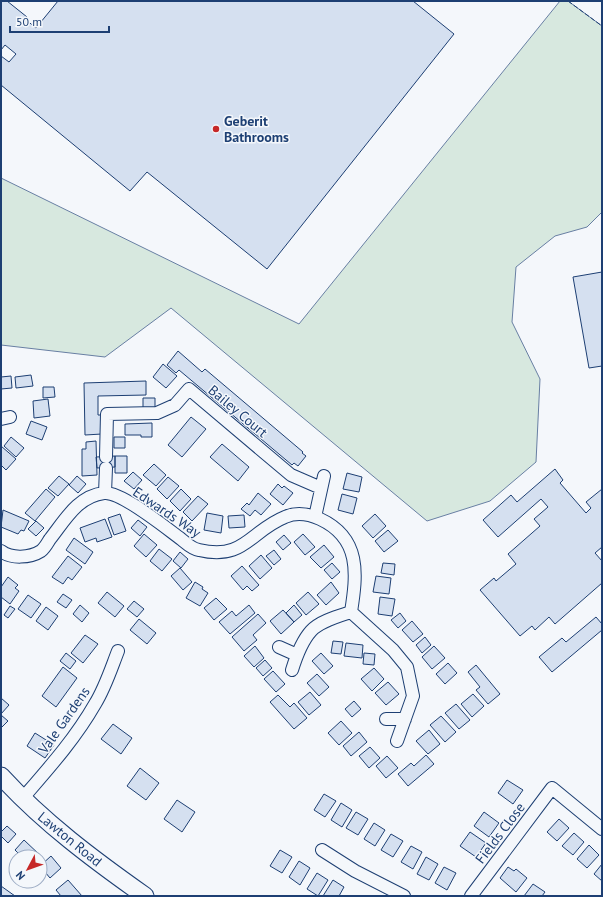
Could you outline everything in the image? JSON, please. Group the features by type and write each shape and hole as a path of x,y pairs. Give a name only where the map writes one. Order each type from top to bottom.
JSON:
{"main road":[{"name":"Lawton Road","path":"1,776 22,799 68,838 145,896"}],"street":[{"name":"Bailey Court","path":"105,493 106,414 157,413 175,405 189,388 291,475 323,482 314,517"},
{"name":"Edwards Way","path":"105,493 126,500 196,550 217,554 242,546 285,516 300,514 314,517 331,524 347,540 356,563 356,584 351,612"},
{"path":"1,551 7,556 24,557 41,551 80,502 105,493"},
{"path":"292,670 297,655 312,630 331,619 351,612 393,650 406,667 419,696 405,719 397,741"},
{"path":"279,647 297,655"},
{"name":"Vale Gardens","path":"22,799 67,747 95,705 106,684 118,651"},
{"path":"386,719 405,719"},
{"name":"Fields Close","path":"472,896 552,788 602,829"},
{"path":"322,850 355,871 404,896"}],"shaded area":[{"path":"560,1 568,1 602,26 602,212 587,227 555,236 516,267 512,322 540,379 536,462 490,501 427,521 171,308 105,357 1,345 1,178 299,324"}],"building":[{"name":"Geberit Bathrooms","path":"1,1 7,1 27,17 25,19 36,28 58,1 413,1 454,34 267,269 147,172 130,191 1,85 1,56 9,62 16,54 5,45 1,50"},
{"path":"602,272 602,366 589,368 573,277"},
{"path":"178,351 202,372 205,369 303,452 302,453 306,456 298,466 294,463 292,465 179,370 176,373 167,365"},
{"path":"163,364 177,376 166,388 153,377"},
{"path":"31,375 33,386 16,388 15,377"},
{"path":"11,376 12,388 1,389 1,377"},
{"path":"146,381 146,395 98,396 98,415 102,415 102,434 85,435 84,383"},
{"path":"43,387 54,387 55,397 43,398"},
{"path":"143,398 155,398 155,408 143,408"},
{"path":"48,399 50,416 34,418 33,401"},
{"path":"191,417 206,429 182,457 168,445"},
{"path":"31,421 47,427 42,440 26,434"},
{"path":"152,423 152,437 125,435 125,424"},
{"path":"11,437 24,448 16,457 4,446"},
{"path":"114,437 125,437 125,448 114,448"},
{"path":"96,441 97,475 82,476 82,449 86,449 86,442"},
{"path":"222,444 249,467 238,481 210,457"},
{"path":"1,446 16,459 6,470 1,465"},
{"path":"115,456 115,467 97,468 96,457"},
{"path":"115,456 127,456 127,473 115,473"},
{"path":"154,464 166,475 156,486 143,475"},
{"path":"555,469 563,480 560,483 586,513 591,508 586,502 602,489 602,547 595,553 602,561 602,583 555,624 549,617 535,630 532,626 520,636 480,590 494,578 496,581 516,564 508,554 540,526 534,519 548,507 541,499 498,537 483,520 511,495 517,502"},
{"path":"133,472 142,480 134,489 124,481"},
{"path":"347,473 362,477 359,492 343,489"},
{"path":"59,476 69,484 58,496 48,488"},
{"path":"77,476 86,484 78,493 69,485"},
{"path":"168,477 179,486 167,499 157,489"},
{"path":"278,484 282,488 284,486 293,493 283,505 270,494"},
{"path":"46,489 55,497 35,521 25,513"},
{"path":"181,489 191,499 180,511 170,501"},
{"path":"258,493 271,504 261,515 255,510 250,516 241,509 247,503 249,505"},
{"path":"342,494 357,498 353,514 338,510"},
{"path":"198,496 208,504 192,521 183,512"},
{"path":"3,510 29,521 24,531 21,530 18,534 1,527"},
{"path":"207,513 223,516 221,533 204,530"},
{"path":"120,514 126,531 114,535 108,518"},
{"path":"375,514 386,526 373,538 362,526"},
{"path":"244,515 245,527 229,528 228,516"},
{"path":"105,519 112,537 97,542 96,538 85,542 80,528"},
{"path":"138,520 147,527 140,536 131,528"},
{"path":"36,521 44,528 36,536 28,529"},
{"path":"388,530 398,541 384,552 375,541"},
{"path":"144,534 157,545 146,557 134,546"},
{"path":"303,534 315,547 305,555 294,542"},
{"path":"284,535 291,543 283,550 276,542"},
{"path":"74,538 93,552 85,564 66,550"},
{"path":"324,545 334,557 321,568 310,557"},
{"path":"159,549 172,559 162,571 150,561"},
{"path":"274,550 281,559 274,565 266,556"},
{"path":"180,552 188,559 181,568 173,561"},
{"path":"261,555 272,568 260,579 249,566"},
{"path":"68,556 82,567 72,580 68,577 63,584 52,577"},
{"path":"332,563 340,572 332,579 324,570"},
{"path":"383,563 395,564 394,575 381,573"},
{"path":"242,566 259,585 252,591 247,586 243,590 231,576"},
{"path":"180,568 192,582 183,590 171,576"},
{"path":"376,576 391,578 389,594 373,592"},
{"path":"8,577 18,585 15,588 19,591 10,604 1,597 1,587"},
{"path":"195,582 203,587 202,589 208,593 200,606 186,598"},
{"path":"331,582 339,593 326,605 317,595"},
{"path":"107,592 124,606 115,617 98,603"},
{"path":"308,592 319,604 306,615 296,603"},
{"path":"63,594 72,600 66,608 57,602"},
{"path":"28,595 41,604 31,618 18,609"},
{"path":"380,597 395,599 392,616 378,614"},
{"path":"216,598 227,609 214,620 204,608"},
{"path":"134,601 144,609 137,617 127,609"},
{"path":"80,605 89,613 82,622 73,614"},
{"path":"249,605 255,613 230,634 219,622 232,611 236,616"},
{"path":"294,605 302,615 294,622 286,613"},
{"path":"10,606 15,609 8,618 4,615"},
{"path":"46,607 58,616 48,630 36,621"},
{"path":"283,610 294,622 281,634 270,621"},
{"path":"400,613 406,621 398,628 391,620"},
{"path":"258,614 266,623 253,635 257,640 244,651 232,637"},
{"path":"596,617 602,624 602,630 552,672 539,657 562,638 566,642"},
{"path":"139,619 156,633 147,644 130,630"},
{"path":"412,621 423,634 413,642 402,630"},
{"path":"85,635 98,644 83,663 71,653"},
{"path":"425,637 431,645 422,653 416,645"},
{"path":"333,641 343,642 341,654 331,653"},
{"path":"346,643 363,645 362,658 344,656"},
{"path":"255,646 264,658 254,667 244,656"},
{"path":"434,646 445,658 432,669 422,657"},
{"path":"66,653 76,661 70,669 60,661"},
{"path":"321,653 333,666 324,674 312,661"},
{"path":"364,653 375,654 374,665 363,664"},
{"path":"265,660 272,668 263,676 256,668"},
{"path":"448,663 457,673 445,684 436,674"},
{"path":"476,665 500,694 488,704 476,690 480,687 468,672"},
{"path":"63,667 77,678 56,707 42,696"},
{"path":"374,668 384,679 372,691 361,679"},
{"path":"273,671 285,684 276,692 264,679"},
{"path":"317,674 329,687 319,696 307,683"},
{"path":"388,682 399,694 386,705 375,693"},
{"path":"310,692 321,705 309,715 298,702"},
{"path":"473,694 484,706 472,717 461,704"},
{"path":"278,695 290,707 294,703 307,718 294,729 270,702"},
{"path":"1,698 9,705 1,714"},
{"path":"354,701 361,709 352,717 345,709"},
{"path":"456,704 470,720 459,729 445,713"},
{"path":"1,715 8,721 1,728"},
{"path":"441,716 456,732 445,742 430,725"},
{"path":"341,721 352,733 339,745 328,733"},
{"path":"113,724 132,738 121,754 101,739"},
{"path":"429,730 440,744 428,754 416,741"},
{"path":"359,732 367,742 351,756 343,746"},
{"path":"35,733 54,745 45,758 27,746"},
{"path":"370,747 380,758 369,768 359,756"},
{"path":"426,755 434,764 408,786 398,774 411,763 414,766"},
{"path":"387,756 398,768 386,778 376,766"},
{"path":"140,768 159,783 146,800 127,786"},
{"path":"507,780 523,790 513,804 498,793"},
{"path":"324,794 336,801 325,817 314,810"},
{"path":"177,800 195,812 182,832 164,819"},
{"path":"341,803 352,810 342,827 331,820"},
{"path":"356,812 368,819 358,835 346,828"},
{"path":"484,812 499,823 489,837 474,826"},
{"path":"559,819 569,828 557,841 547,832"},
{"path":"374,823 385,830 375,846 364,839"},
{"path":"7,826 16,834 8,843 1,836 1,832"},
{"path":"470,832 486,843 476,857 460,846"},
{"path":"574,833 584,842 573,855 562,846"},
{"path":"391,834 403,841 393,857 381,850"},
{"path":"24,840 34,849 16,849"},
{"path":"589,845 599,855 587,868 577,859"},
{"path":"411,846 422,852 413,869 401,862"},
{"path":"280,850 292,857 282,873 270,866"},
{"path":"51,856 61,868 50,878 48,876 48,859"},
{"path":"426,857 438,864 429,880 417,874"},
{"path":"299,861 310,868 300,885 289,877"},
{"path":"602,864 602,881 594,874"},
{"path":"444,867 456,873 447,890 435,883"},
{"path":"508,867 514,871 516,869 527,878 516,892 500,878"},
{"path":"317,873 328,880 318,896 307,889"},
{"path":"68,880 82,896 61,896 56,890"},
{"path":"333,880 344,887 339,896 323,896"},
{"path":"533,884 545,892 542,896 524,896"},
{"path":"1,886 15,896 1,896"}],"fence":[{"path":"568,1 602,26"}],"place":[{"name":"Geberit Bathrooms","path":"216,129"}]}
